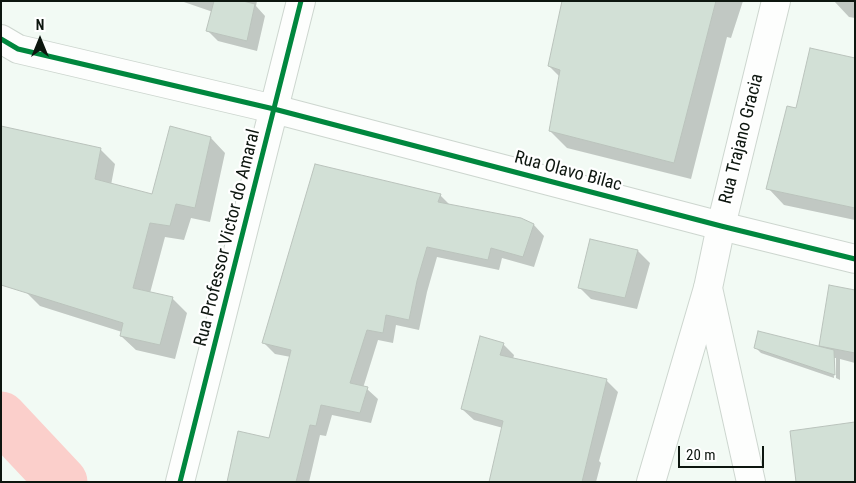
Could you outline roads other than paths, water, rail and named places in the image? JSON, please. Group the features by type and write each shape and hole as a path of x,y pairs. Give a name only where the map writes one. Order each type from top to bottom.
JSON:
{"street":[{"name":"Rua Professor Victor do Amaral","path":"180,482 301,1"},
{"name":"Rua Trajano Gracia","path":"752,482 708,288 721,226 776,1"},
{"name":"Rua Olavo Bilac","path":"1,39 18,49 274,109 721,226 855,259"},
{"path":"651,482 708,288"}],"waterway":[{"path":"1,417 62,482"}]}
